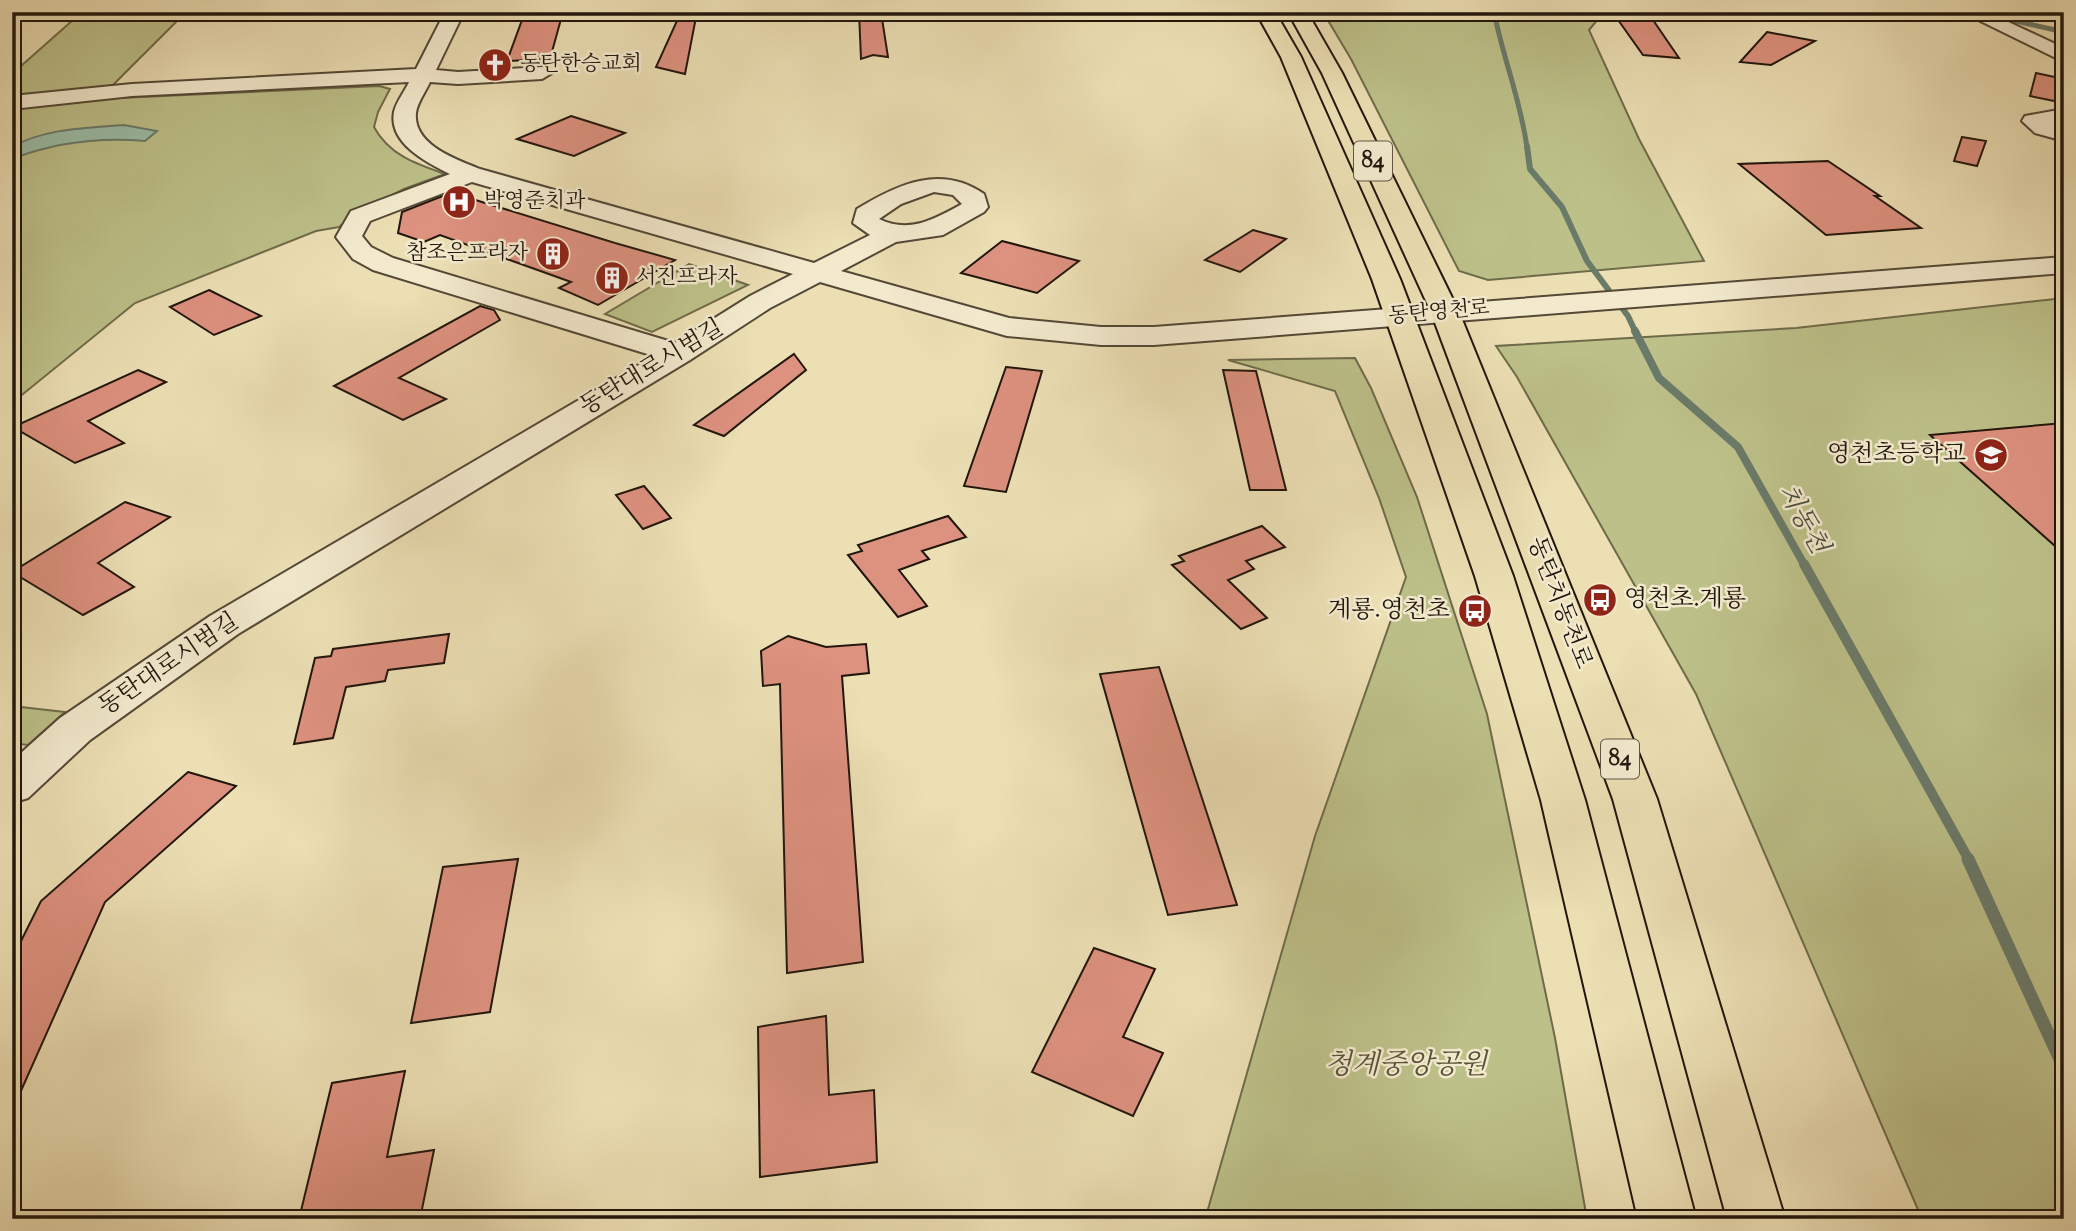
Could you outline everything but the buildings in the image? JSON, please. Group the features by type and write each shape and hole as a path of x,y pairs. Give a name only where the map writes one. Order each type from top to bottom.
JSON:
{"main road":[{"name":"동탄치동천로","path":"1265,12 1291,57 1386,279 1494,576 1563,800 1667,1219"},
{"name":"동탄치동천로","path":"1297,12 1332,73 1444,312 1635,799 1756,1219"}],"street":[{"path":"455,12 405,111 408,134 427,153 471,174 820,274"},
{"path":"1971,12 2064,56"},
{"path":"12,103 109,92 423,75 458,78 542,73"},
{"path":"2064,117 2033,121 2052,132 2064,134"},
{"path":"471,174 360,216 349,237 362,253 383,264 679,354"},
{"name":"동탄대로시범길","path":"12,787 75,729 224,625 641,373 679,354 760,302 820,274 890,235"},
{"name":"동탄영천로","path":"820,274 1007,327 1045,332 1154,336 2064,265"}],"green space":[{"path":"82,12 186,12 99,99 379,86 390,89 378,112 374,127 380,137 395,152 445,174 404,189 355,214 339,227 316,231 135,303 12,403 12,74"},
{"path":"1323,12 1621,12 1598,19 1589,30 1639,139 1704,261 1488,280 1459,271 1351,59"},
{"path":"1832,12 1934,12 1952,21 1897,21"},
{"path":"689,264 748,285 652,332 605,314"},
{"path":"2064,298 2064,1219 1922,1219 1696,694 1517,377 1496,346 1796,328"},
{"name":"청계중앙공원","path":"1355,358 1371,388 1417,497 1487,714 1555,1038 1587,1219 1148,1219 1206,1216 1315,836 1406,577 1379,498 1335,391 1228,360"},
{"path":"12,706 65,712 28,745 12,743"}],"shaded area":[{"path":"124,125 157,131 145,141 77,142 45,148 12,159 12,147 38,136 67,130"}],"waterway":[{"name":"치동천","path":"1494,12 1521,113 1527,148"},
{"path":"1871,12 1998,17 2064,32"},
{"name":"치동천","path":"1527,146 1530,169 1562,207 1587,261 1628,316 1636,332"},
{"name":"치동천","path":"1636,332 1659,378 1738,447 1805,566"},
{"name":"치동천","path":"1804,564 1969,860"},
{"name":"치동천","path":"1968,859 2064,1068"}],"place":[{"name":"동탄한승교회","path":"495,65"},
{"name":"박영준치과","path":"459,202"},
{"name":"참조은프라자","path":"553,254"},
{"name":"서진프라자","path":"612,278"},
{"name":"영천초등학교","path":"1991,455"},
{"name":"영천초.계룡","path":"1600,600"},
{"name":"계룡.영천초","path":"1475,611"}]}
